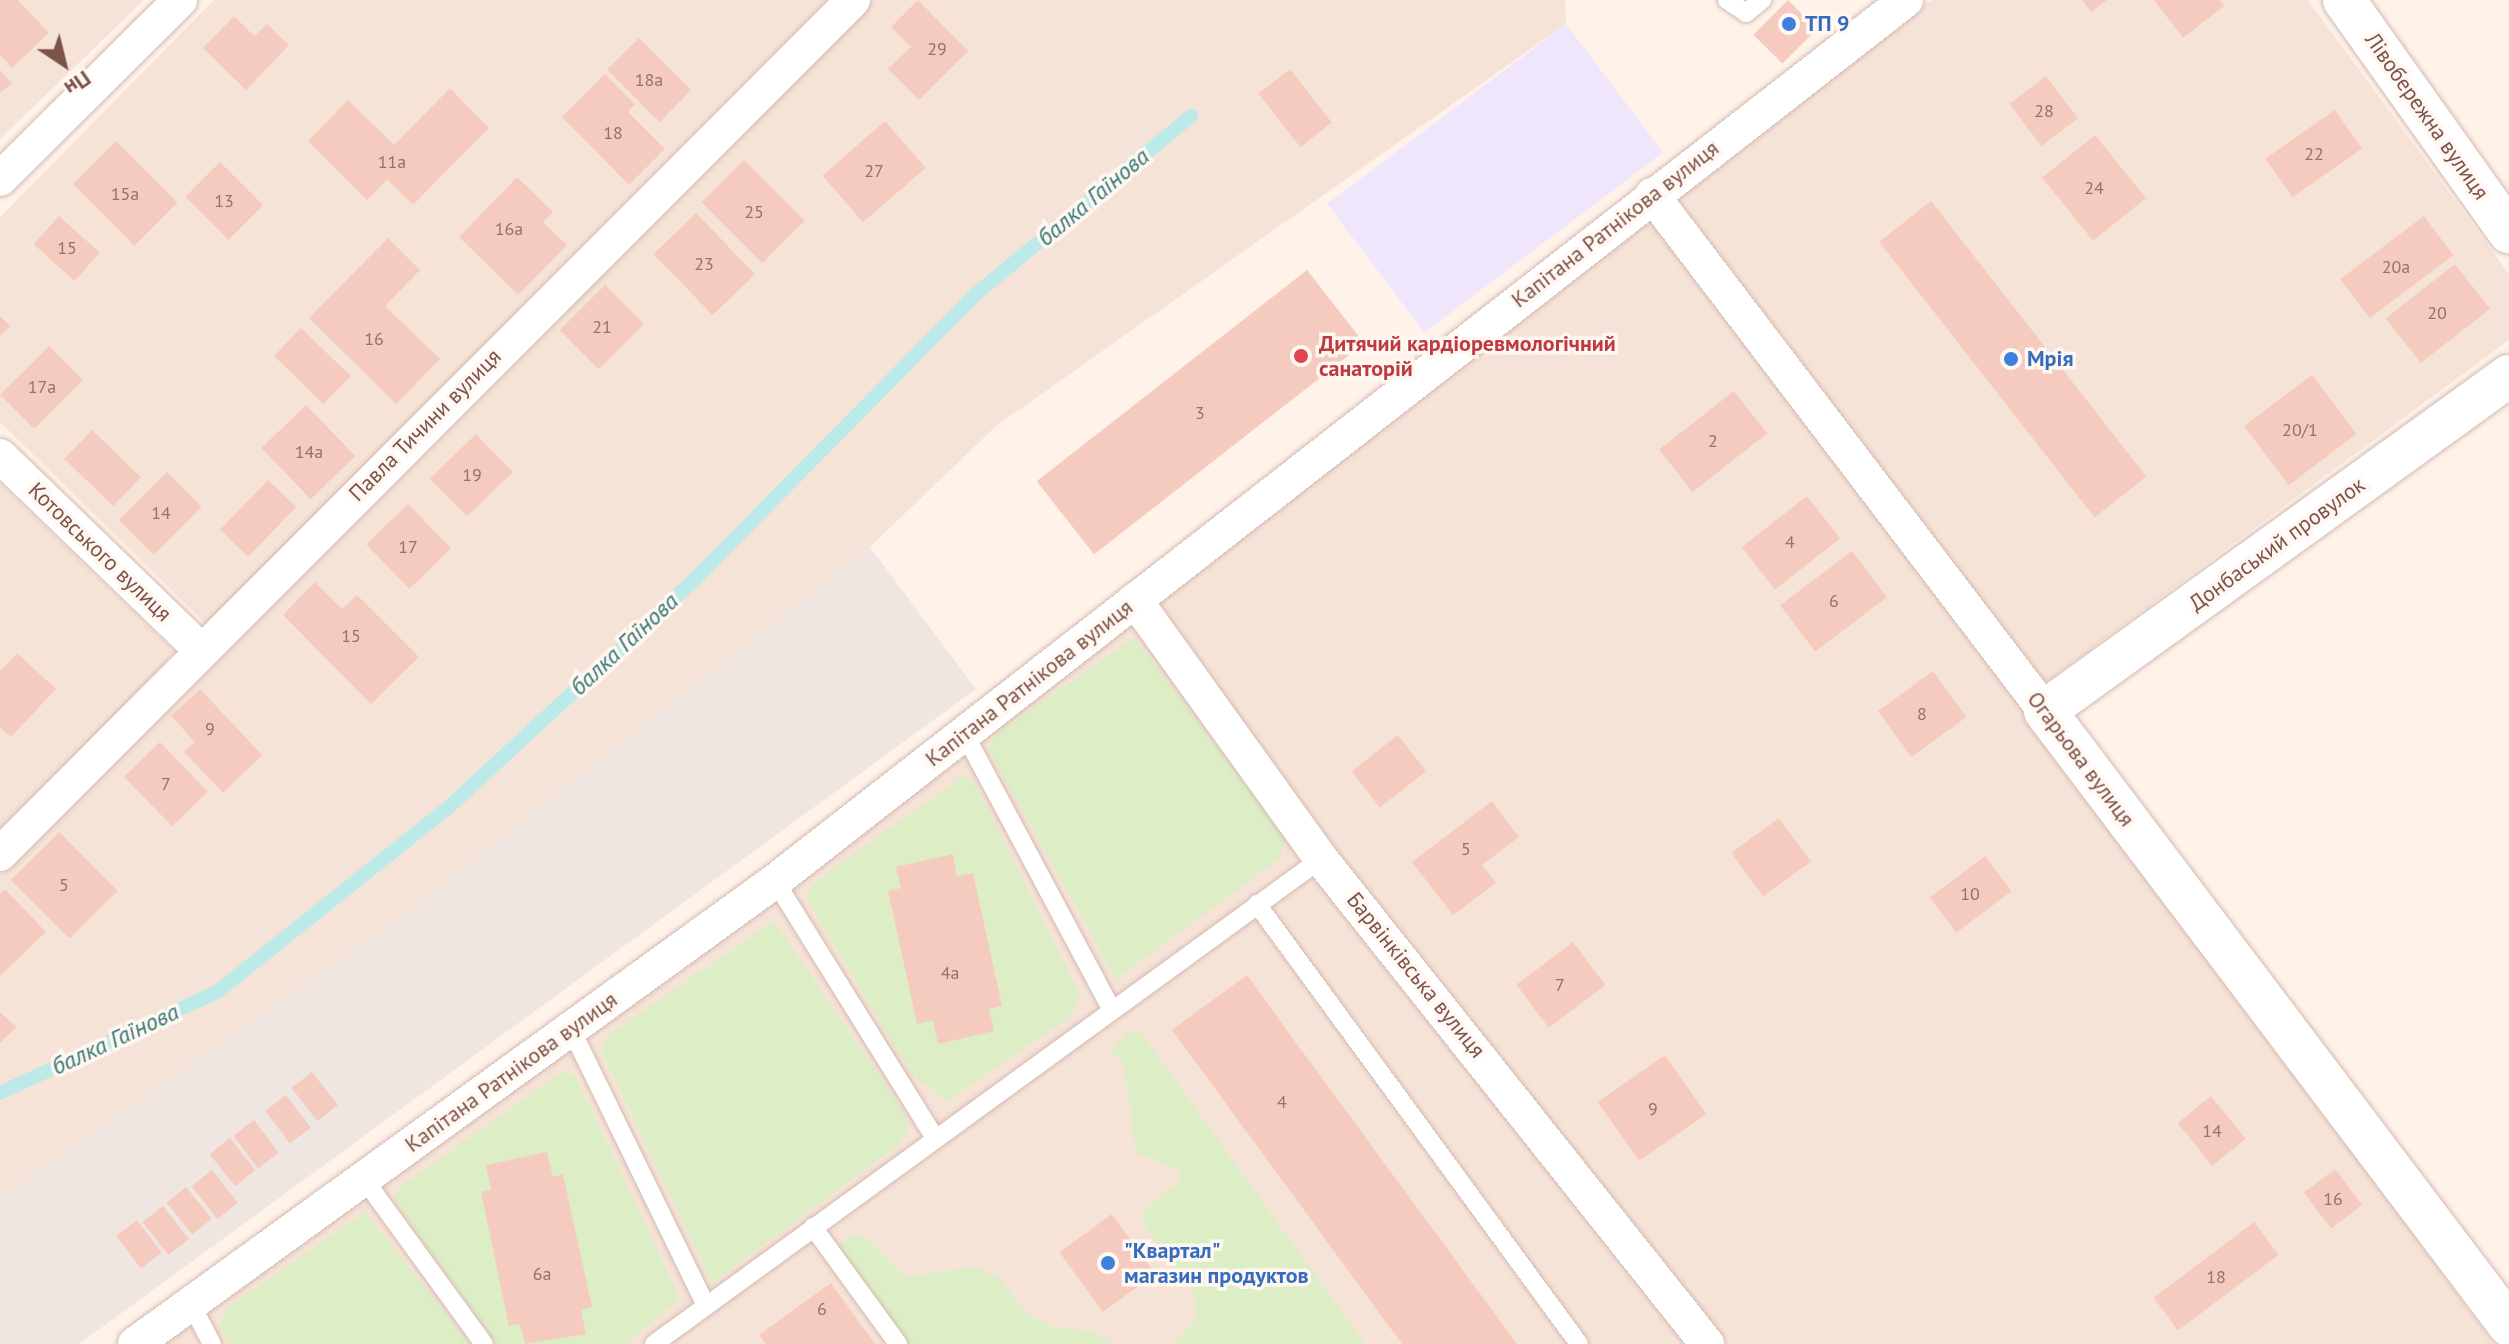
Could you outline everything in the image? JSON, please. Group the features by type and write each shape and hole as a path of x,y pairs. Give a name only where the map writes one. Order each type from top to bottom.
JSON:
{"street":[{"path":"0,179 180,0"},
{"name":"Павла Тичини вулиця","path":"0,854 200,649 853,0"},
{"name":"Капітана Ратнікова вулиця","path":"135,1344 775,881 1906,0"},
{"name":"Лівобережна вулиця","path":"2344,0 2509,232"},
{"name":"Огарьова вулиця","path":"1652,195 2509,1325"},
{"name":"Донбаський провулок","path":"2045,711 2509,376"},
{"name":"Котовського вулиця","path":"0,456 200,649"},
{"name":"Барвінківська вулиця","path":"1135,600 1321,859 1707,1344"}],"lane":[{"path":"1727,0 1746,13 1762,0"},
{"path":"964,733 1111,1008"},
{"path":"654,1344 1111,1008 1321,859"},
{"path":"775,881 935,1138"},
{"path":"1257,904 1579,1344"},
{"path":"571,1029 706,1306"},
{"path":"364,1179 484,1344"},
{"path":"813,1227 898,1344"},
{"path":"191,1304 212,1344"}],"shaded area":[{"path":"0,0 144,0 0,139"},
{"path":"214,0 839,0 206,624 0,422 0,217"},
{"path":"871,0 1565,0 1566,24 996,426 870,547 405,914 0,1198 0,875"},
{"path":"1932,0 2308,0 2509,274 2509,340 2022,700 2494,1344 159,1344"},
{"path":"1566,24 1663,153 1424,333 1327,204"},
{"path":"0,483 175,652 0,832"},
{"path":"870,547 976,689 79,1344 0,1344 0,1198 405,914"}],"green space":[{"path":"1134,638 1287,838 1279,859 1116,979 988,749 997,733"},
{"path":"964,776 975,783 1080,995 1071,1016 948,1101 912,1075 806,898 814,882"},
{"path":"774,921 906,1115 907,1131 900,1144 712,1283 601,1051 610,1034"},
{"path":"1128,1031 1142,1034 1365,1344 1174,1344 1195,1320 1195,1296 1144,1225 1143,1211 1181,1180 1177,1169 1136,1153 1124,1065 1111,1052"},
{"path":"565,1070 576,1077 680,1298 627,1344 497,1344 395,1201 396,1190"},
{"path":"365,1212 470,1344 229,1344 219,1323 228,1307"},
{"path":"851,1234 868,1239 907,1277 975,1267 998,1277 1028,1314 1056,1328 1094,1331 1111,1344 904,1344 835,1250"}],"building":[{"path":"0,0 18,0 49,33 12,68 0,55"},
{"path":"918,0 968,51 919,100 888,69 911,47 891,27"},
{"path":"1788,0 1817,29 1782,64 1753,35"},
{"path":"2082,0 2107,0 2091,12"},
{"path":"2154,0 2219,0 2224,6 2183,38"},
{"path":"234,16 254,36 267,24 289,45 246,90 203,48"},
{"path":"639,38 691,90 660,122 607,70"},
{"path":"1290,69 1332,123 1300,147 1258,94"},
{"path":"0,70 12,83 0,93"},
{"path":"605,74 635,104 628,112 665,149 629,185 562,117"},
{"path":"2046,76 2078,118 2041,146 2009,104"},
{"path":"450,88 489,128 413,205 387,179 367,200 308,141 348,100 394,145"},
{"path":"2335,110 2362,149 2292,197 2265,159"},
{"path":"885,121 926,168 863,222 822,175"},
{"path":"2095,135 2146,198 2093,241 2042,178"},
{"path":"116,141 178,203 134,246 73,184"},
{"path":"744,160 805,221 762,263 702,202"},
{"path":"220,162 263,205 228,240 185,197"},
{"path":"517,177 553,212 543,222 567,245 518,295 459,237"},
{"name":"Мрія","path":"1931,201 2146,477 2094,517 1879,242"},
{"path":"696,213 755,274 713,315 654,254"},
{"path":"59,216 100,253 74,281 34,244"},
{"path":"2424,216 2453,255 2370,318 2340,279"},
{"path":"388,238 420,270 385,306 440,359 396,404 309,318"},
{"path":"2455,264 2490,309 2421,363 2386,318"},
{"path":"1307,270 1364,343 1094,554 1037,481"},
{"path":"605,285 644,324 599,369 560,330"},
{"path":"0,316 10,326 0,336"},
{"path":"301,328 351,376 324,404 274,356"},
{"path":"49,346 83,380 34,429 0,395"},
{"path":"2312,375 2357,434 2289,485 2244,426"},
{"path":"1734,391 1767,434 1692,492 1659,449"},
{"path":"306,405 355,456 311,499 261,448"},
{"path":"92,430 141,477 113,506 64,459"},
{"path":"476,434 513,472 467,517 430,478"},
{"path":"167,472 202,507 154,555 119,520"},
{"path":"268,480 296,507 248,557 220,530"},
{"path":"1807,496 1840,539 1775,590 1742,547"},
{"path":"408,504 451,549 409,589 366,544"},
{"path":"1852,551 1887,597 1815,651 1780,605"},
{"path":"315,582 342,609 357,595 419,657 371,704 283,615"},
{"path":"17,653 56,689 11,737 0,727 0,671"},
{"path":"1933,671 1967,717 1911,757 1878,711"},
{"path":"200,689 262,755 223,793 184,752 195,742 171,716"},
{"path":"1398,735 1426,771 1380,808 1352,771"},
{"path":"160,742 208,792 172,826 124,777"},
{"path":"1492,801 1519,837 1482,865 1496,883 1453,915 1412,862"},
{"path":"1779,818 1811,862 1763,896 1731,853"},
{"path":"59,832 118,891 70,939 11,880"},
{"path":"953,854 957,876 973,873 1002,1006 989,1009 994,1031 938,1044 933,1020 917,1024 888,891 901,888 896,867"},
{"path":"1985,856 2011,891 1956,933 1930,898"},
{"path":"5,889 46,932 0,976 0,894"},
{"path":"1573,942 1605,985 1549,1028 1516,985"},
{"path":"1247,975 1517,1344 1402,1344 1172,1030"},
{"path":"0,1012 16,1027 0,1043"},
{"path":"1665,1055 1706,1114 1639,1161 1598,1102"},
{"path":"312,1072 338,1105 317,1121 292,1088"},
{"path":"286,1095 311,1128 290,1143 265,1111"},
{"path":"2211,1096 2246,1139 2212,1166 2178,1123"},
{"path":"254,1120 279,1153 258,1168 233,1136"},
{"path":"230,1138 255,1170 235,1186 210,1154"},
{"path":"547,1152 553,1177 563,1174 592,1307 581,1310 586,1334 525,1344 520,1324 509,1326 481,1192 491,1190 486,1165"},
{"path":"2335,1169 2362,1205 2331,1228 2304,1192"},
{"path":"212,1170 238,1203 217,1219 192,1186"},
{"path":"186,1187 212,1219 192,1235 167,1203"},
{"path":"163,1206 189,1239 168,1255 143,1222"},
{"name":"\"Квартал\" магазин продуктов","path":"1112,1214 1155,1274 1103,1312 1059,1252"},
{"path":"137,1220 162,1253 141,1268 116,1236"},
{"path":"2254,1222 2279,1255 2178,1331 2153,1298"},
{"path":"831,1283 875,1344 766,1344 759,1335"}],"waterway":[{"name":"балка Гаїнова","path":"0,1093 217,992 449,807 696,578 977,293 1191,116"}],"place":[{"name":"ТП 9","path":"1789,24"},
{"name":"Дитячий кардіоревмологічний санаторій","path":"1301,356"},
{"name":"Мрія","path":"2011,359"},
{"name":"\"Квартал\" магазин продуктов","path":"1108,1263"}]}
